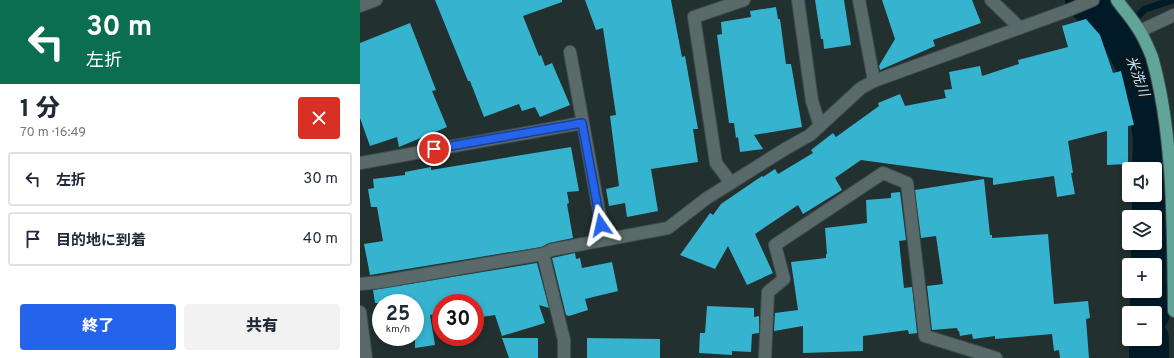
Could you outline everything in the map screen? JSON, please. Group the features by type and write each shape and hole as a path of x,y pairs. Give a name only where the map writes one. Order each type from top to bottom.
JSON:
{"main road":[{"path":"1117,0 1138,29 1152,57 1164,95 1174,171 1174,311"}],"street":[{"path":"360,6 376,0"},
{"path":"730,183 716,163 694,17 744,0"},
{"path":"798,0 812,101 820,126"},
{"path":"859,0 874,81"},
{"path":"991,0 1020,28"},
{"path":"360,284 380,282 543,254 551,250 668,228 707,198 785,148 810,135 861,88 874,81 1093,0"},
{"path":"1138,29 1174,15"},
{"path":"570,52 604,240"},
{"path":"360,163 582,123"},
{"path":"765,358 768,292 784,279 775,245 883,173 907,183 925,336 996,358"},
{"path":"543,254 564,340 564,358"},
{"path":"360,312 366,358"}],"building":[{"path":"435,0 562,0 562,2 523,16 539,56 541,55 545,66 552,63 570,105 540,117 535,107 522,111 519,104 484,117"},
{"path":"585,0 671,0 682,57 685,56 698,129 693,129 698,162 651,169 658,211 627,217 625,203 609,206 606,189 619,186 610,116 616,115 603,28 596,30"},
{"path":"815,0 844,0 851,45 824,49"},
{"path":"882,0 972,0 981,23 933,40 935,46 880,70 879,66 895,39"},
{"path":"776,7 778,19 780,19 786,64 791,64 802,127 754,135 763,149 740,152 734,123 729,123 717,35 722,34 721,22 751,17 750,11"},
{"path":"1086,19 1100,35 1113,73 1121,71 1134,125 1128,126 1128,162 1122,162 1122,164 1107,165 1107,131 1068,141 1073,173 1071,173 1075,194 1057,197 1054,176 993,185 993,178 861,160 835,178 842,190 803,214 798,205 755,234 773,273 747,285 728,246 715,269 680,255 710,213 713,215 721,204 762,176 763,177 775,169 778,174 813,153 811,150 833,133 836,137 879,106 878,103 900,94 905,106 946,98 944,90 952,89 949,72 980,66 982,76 1019,64 1018,60 1068,47 1062,26"},
{"path":"410,23 436,90 432,91 447,127 399,147 397,137 370,146 360,118 360,43"},
{"path":"571,147 579,191 567,192 569,203 567,204 573,238 549,243 541,247 370,275 364,244 383,241 377,207 371,207 368,189 374,188 373,179 405,175 405,172 431,167 431,170"},
{"path":"984,179 990,235 992,235 992,238 1048,234 1054,304 1088,301 1090,318 1086,319 1089,358 1060,358 1059,350 1054,351 1052,334 995,339 995,336 973,339 972,334 960,336 957,328 932,330 927,286 943,284 936,236 921,238 915,190"},
{"path":"900,192 906,240 899,241 904,288 912,287 917,333 909,334 908,330 863,336 863,351 803,353 803,326 774,331 775,313 798,310 791,262 826,258 825,228 867,223 866,200 891,198 891,193"},
{"path":"575,253 576,259 580,258 582,268 612,262 618,291 585,299 588,310 569,316 566,315 552,258"},
{"path":"537,263 549,308 539,305 545,323 502,336 495,315 484,317 484,294 432,294 432,315 430,315 432,327 432,345 415,348 415,346 424,346 424,294 374,294 373,290"},
{"path":"707,306 754,308 754,317 759,316 759,333 752,334 751,352 732,351 732,355 699,353 700,333 705,333"},
{"path":"502,338 538,338 538,358 509,358"},
{"path":"587,338 660,339 660,358 587,358"}],"waterway":[{"name":"米洗川","path":"1085,0 1120,34 1134,62 1147,100 1153,138 1152,162"},
{"path":"1120,34 1145,9 1173,0"},
{"name":"米洗川","path":"1152,202 1152,210"},
{"name":"米洗川","path":"1151,250 1151,258"},
{"name":"米洗川","path":"1150,298 1150,306"},
{"name":"米洗川","path":"1149,346 1149,358"}],"route":[{"path":"434,149 582,123 601,225"}]}
